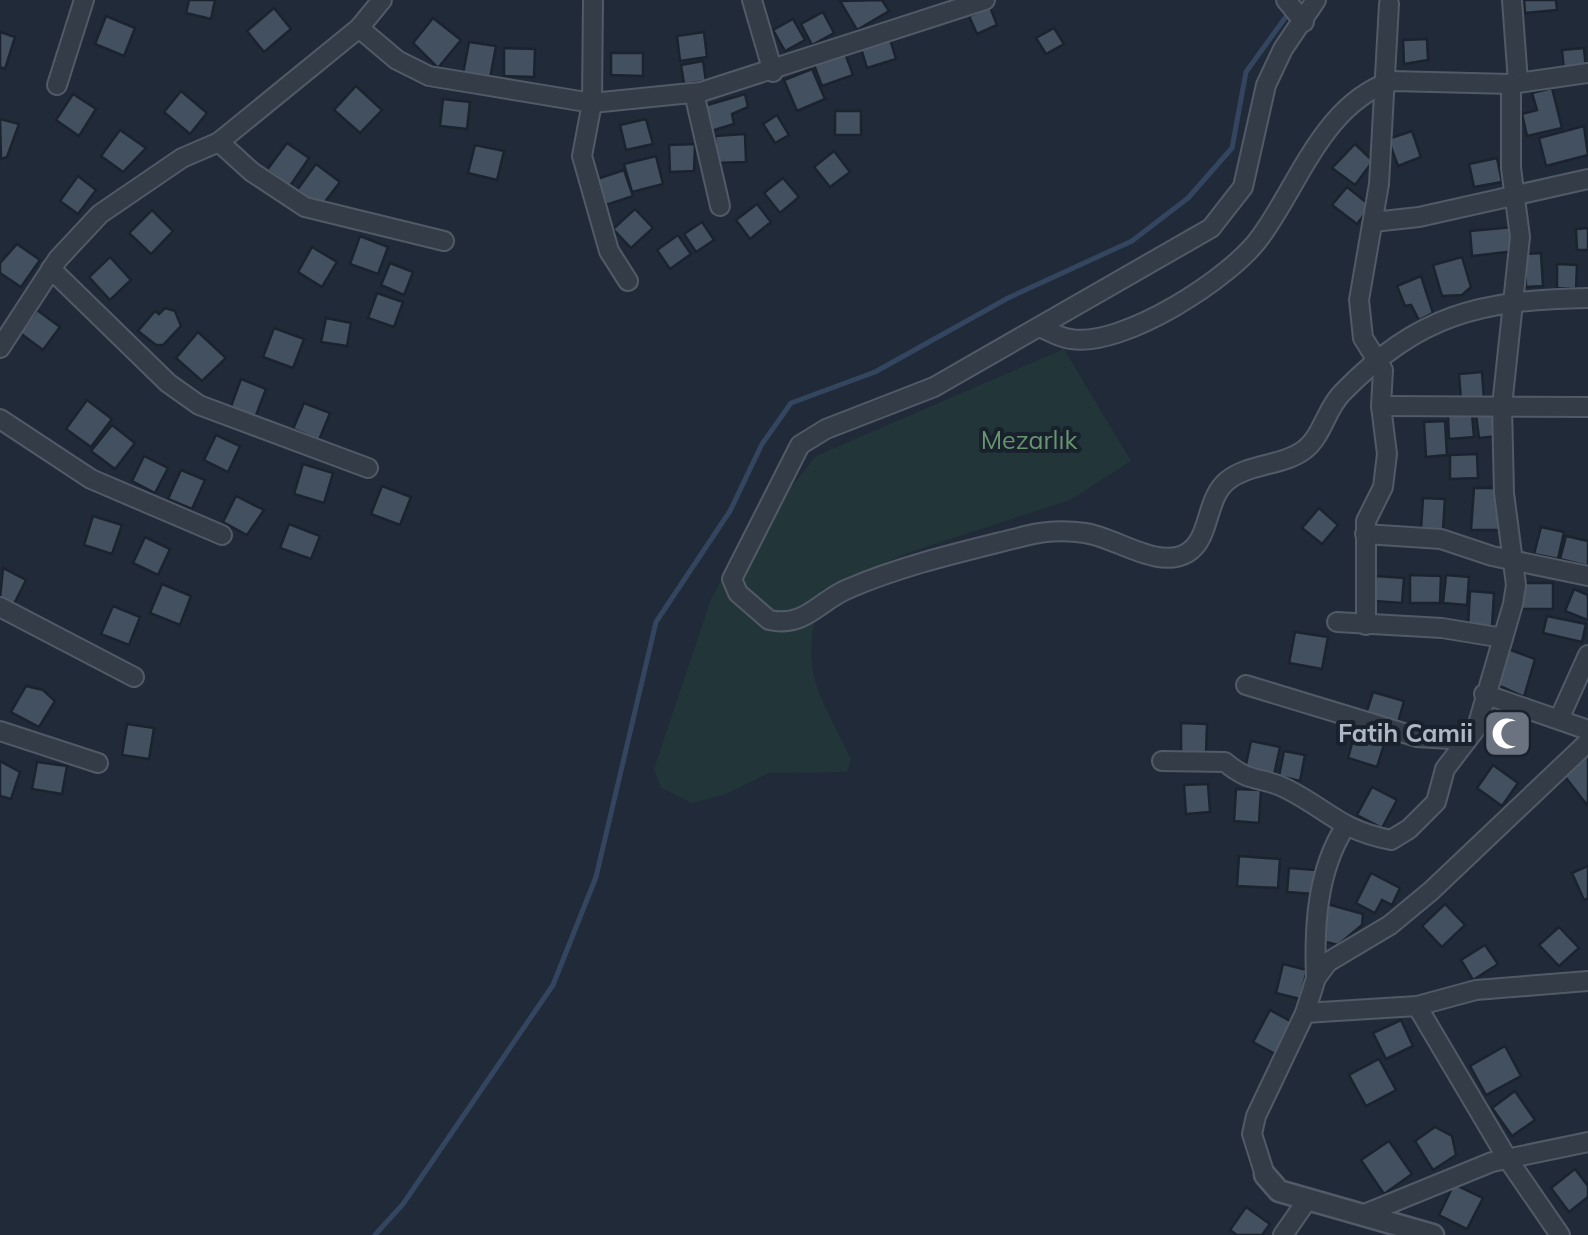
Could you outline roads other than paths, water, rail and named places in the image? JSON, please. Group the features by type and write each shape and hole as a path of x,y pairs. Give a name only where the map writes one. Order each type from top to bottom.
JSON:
{"street":[{"path":"57,85 84,0"},
{"path":"0,348 52,269 100,214 182,158 219,142 359,28 382,0"},
{"path":"594,0 592,104 582,156 609,251 628,281"},
{"path":"752,0 773,72"},
{"path":"359,28 397,60 429,76 592,104 694,93 773,72 874,34 985,0"},
{"path":"1316,0 1296,12 1266,85 1243,187 1211,228 934,387 800,444 732,578 738,594 769,620 801,620 845,589 908,567 1043,531 1088,533 1156,556 1184,555 1197,544 1212,501 1226,481 1302,452 1332,404 1376,359 1458,312 1516,301 1588,298"},
{"path":"1162,761 1224,762 1245,780 1288,789 1345,828 1391,840 1409,830 1436,802 1445,769 1477,727 1516,585 1502,406 1520,236 1514,194 1512,0"},
{"path":"1366,625 1366,521 1383,487 1386,454 1380,406 1383,370 1359,323 1380,184 1389,4"},
{"path":"1042,328 1070,339 1124,332 1218,279 1260,238 1322,137 1383,84 1515,83 1588,73"},
{"path":"694,93 720,206"},
{"path":"219,142 252,172 305,207 444,241"},
{"path":"1373,222 1419,217 1588,178"},
{"path":"52,269 168,383 198,405 368,468"},
{"path":"1380,406 1588,408"},
{"path":"0,419 91,479 222,535"},
{"path":"1365,534 1441,539 1492,556 1512,557 1588,576"},
{"path":"0,607 134,678"},
{"path":"1337,622 1442,628 1502,638"},
{"path":"1560,717 1588,655"},
{"path":"1246,686 1417,737 1468,740"},
{"path":"1484,694 1560,717 1588,730"},
{"path":"0,731 98,763"},
{"path":"1316,978 1328,962 1390,924 1431,891 1588,742"},
{"path":"1345,828 1328,854 1315,938 1316,978 1305,1013 1256,1116 1252,1134 1265,1175 1279,1190 1433,1235"},
{"path":"1305,1013 1416,1006 1476,990 1588,981"},
{"path":"1416,1006 1507,1158 1560,1235"},
{"path":"1362,1214 1507,1158 1588,1142"},
{"path":"1282,1235 1308,1199"}],"waterway":[{"path":"375,1235 403,1204 553,985 596,877 656,622 730,511 762,444 791,403 875,372 1008,298 1132,241 1188,198 1232,148 1246,72 1298,0"}],"place":[{"name":"Fatih Camii","path":"1508,733"}],"park label":[{"name":"Mezarlık","path":"1029,440"}]}
